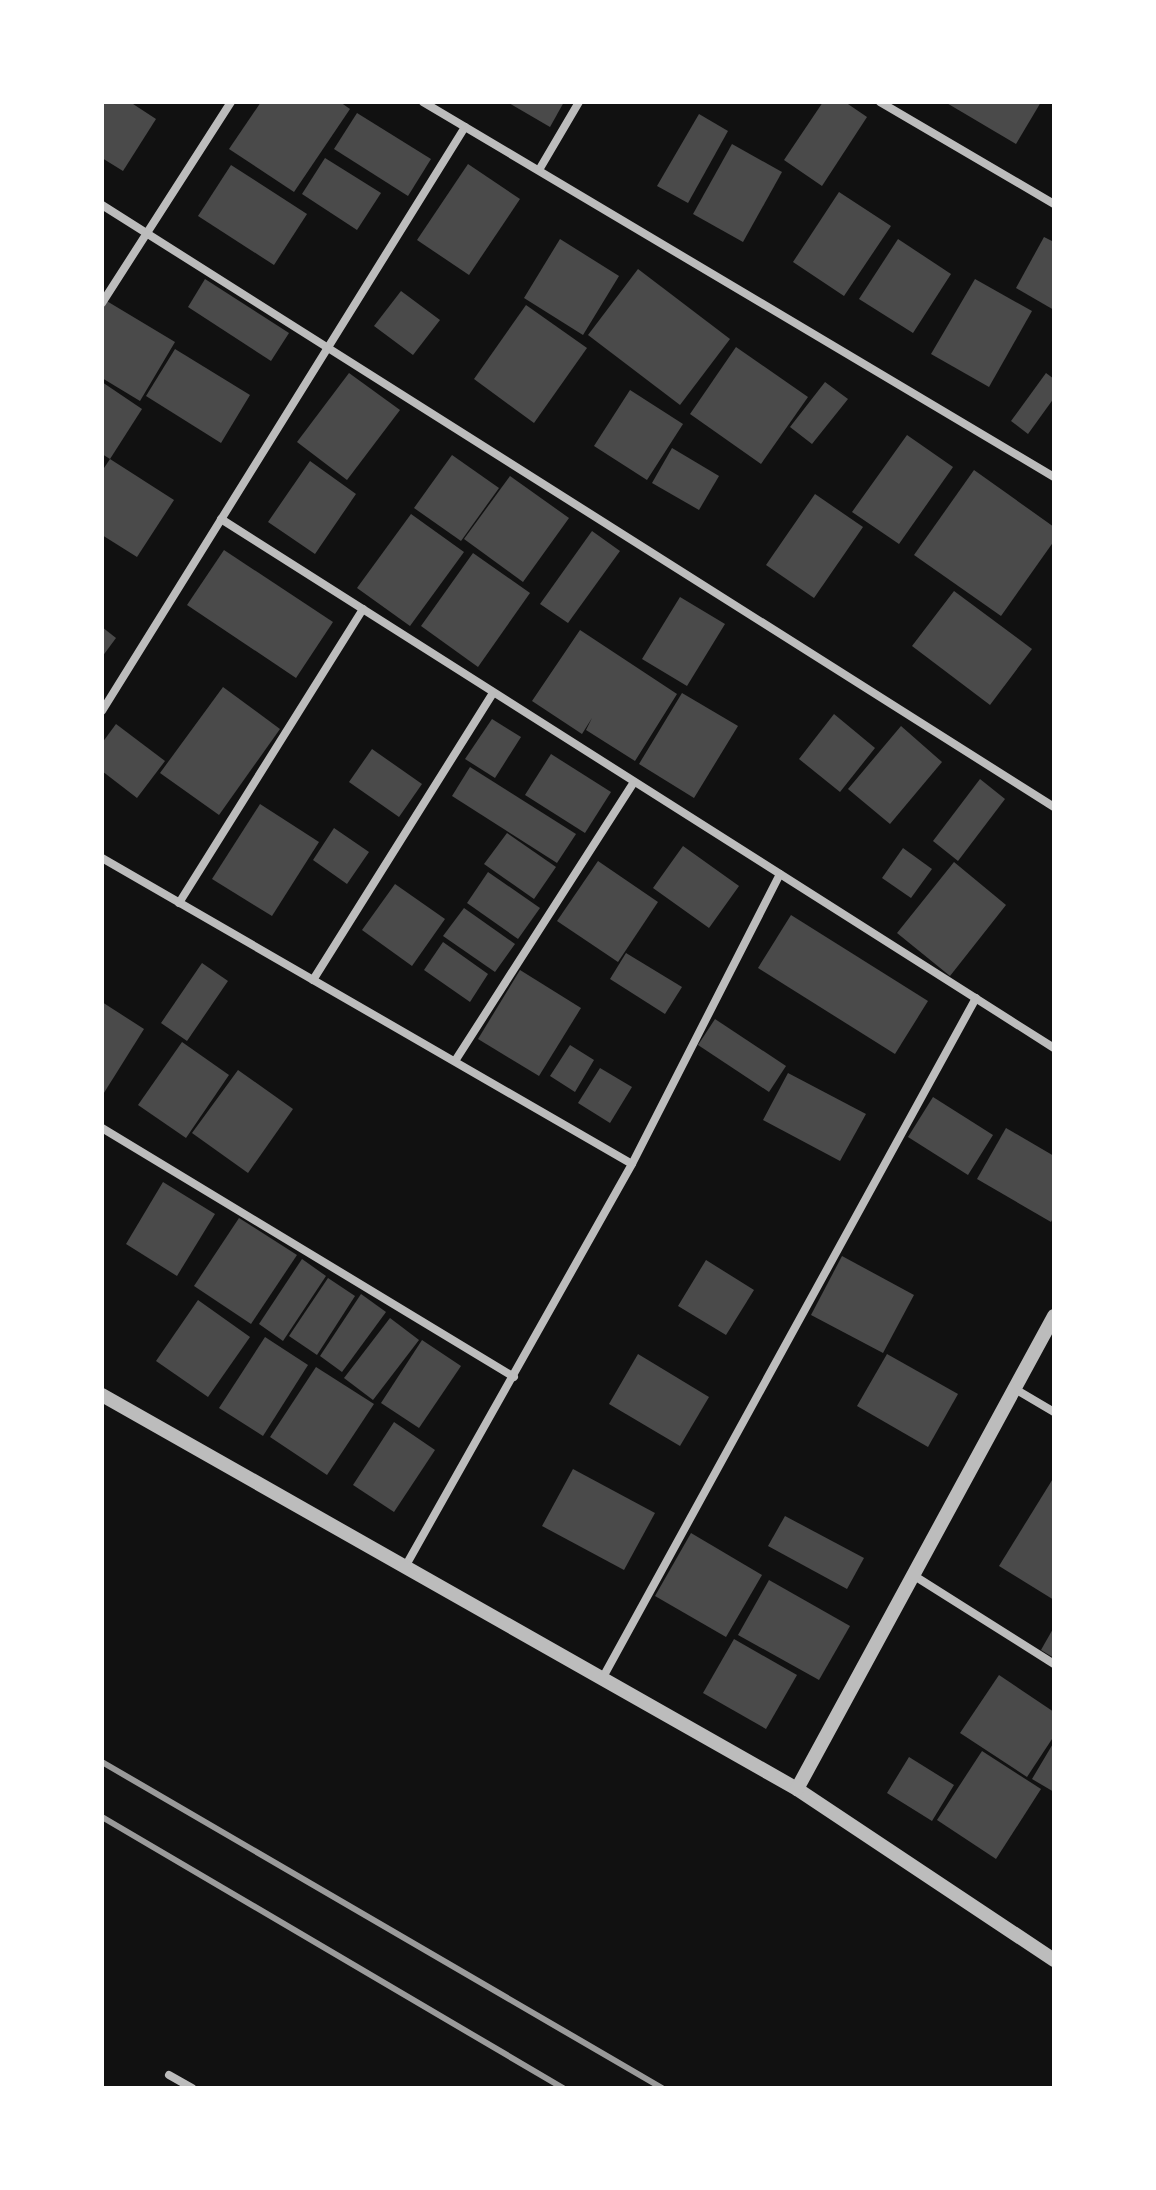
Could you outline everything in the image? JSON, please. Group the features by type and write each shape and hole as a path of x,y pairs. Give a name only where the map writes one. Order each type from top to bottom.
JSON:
{"street":[{"path":"102,303 231,102"},
{"path":"423,102 1054,477"},
{"path":"539,170 579,102"},
{"path":"880,102 1054,204"},
{"path":"102,711 465,127"},
{"path":"102,205 1054,807"},
{"path":"221,519 1054,1048"},
{"path":"179,903 363,609"},
{"path":"313,980 493,693"},
{"path":"455,1061 634,782"},
{"path":"102,858 632,1164"},
{"path":"405,1567 632,1164 780,874"},
{"path":"602,1679 976,998"},
{"path":"102,1128 514,1377"},
{"path":"797,1789 1054,1316"},
{"path":"1015,1389 1054,1412"},
{"path":"102,1395 797,1789 1054,1960"},
{"path":"913,1575 1054,1664"},
{"path":"169,2075 192,2088"}],"building":[{"path":"102,102 130,102 156,119 123,171 102,158"},
{"path":"261,102 340,102 350,109 294,192 229,149"},
{"path":"507,102 564,102 550,127"},
{"path":"823,102 845,102 867,117 822,186 784,160"},
{"path":"945,102 1041,102 1016,144"},
{"path":"357,113 431,159 408,196 334,149"},
{"path":"699,114 728,131 688,203 657,186"},
{"path":"732,144 782,172 743,242 693,214"},
{"path":"325,158 381,193 357,230 302,194"},
{"path":"468,164 520,199 469,275 417,240"},
{"path":"231,165 307,214 274,265 198,216"},
{"path":"839,192 891,226 844,296 793,262"},
{"path":"1044,237 1054,242 1054,310 1016,288"},
{"path":"560,239 619,276 583,335 524,298"},
{"path":"898,239 951,274 913,333 859,299"},
{"path":"638,269 730,339 680,405 588,335"},
{"path":"205,279 289,333 271,361 188,307"},
{"path":"975,279 1032,311 989,387 931,354"},
{"path":"401,291 440,320 413,355 374,326"},
{"path":"105,300 175,342 140,401 102,378 102,305"},
{"path":"526,305 587,348 534,423 474,379"},
{"path":"736,347 808,397 761,464 690,414"},
{"path":"175,349 250,395 221,443 146,396"},
{"path":"349,373 400,410 347,480 297,442"},
{"path":"1046,373 1054,379 1054,398 1028,434 1011,421"},
{"path":"102,382 142,409 110,459 102,454"},
{"path":"825,382 848,399 812,444 790,427"},
{"path":"630,390 683,424 647,480 594,446"},
{"path":"907,435 953,467 899,544 852,512"},
{"path":"672,448 719,476 699,510 652,483"},
{"path":"452,455 499,488 461,541 414,508"},
{"path":"110,459 174,500 137,557 102,535 102,471"},
{"path":"310,461 356,494 315,554 268,522"},
{"path":"974,470 1054,527 1054,541 1001,616 914,555"},
{"path":"510,476 569,518 523,582 464,539"},
{"path":"815,494 863,527 814,598 766,565"},
{"path":"411,514 464,552 410,626 357,588"},
{"path":"592,531 620,551 568,623 540,604"},
{"path":"224,550 333,622 296,678 187,605"},
{"path":"473,553 530,593 478,667 421,626"},
{"path":"954,591 1032,649 990,705 912,646"},
{"path":"680,597 725,624 687,686 642,659"},
{"path":"102,627 116,638 102,657"},
{"path":"580,630 677,694 635,761 586,730 592,718 582,734 532,701"},
{"path":"223,687 280,729 219,815 160,773"},
{"path":"682,693 738,726 694,798 639,764"},
{"path":"834,714 875,748 840,792 799,759"},
{"path":"492,719 521,737 495,778 465,759"},
{"path":"116,724 165,761 137,798 102,771 102,743"},
{"path":"901,726 942,762 890,824 848,789"},
{"path":"372,749 422,784 399,817 349,782"},
{"path":"551,754 611,792 585,833 525,795"},
{"path":"470,767 576,834 557,863 452,796"},
{"path":"980,779 1005,799 958,861 933,841"},
{"path":"260,804 319,842 272,916 212,879"},
{"path":"334,828 369,852 347,884 313,860"},
{"path":"507,833 556,867 534,899 484,864"},
{"path":"683,846 739,886 709,928 653,888"},
{"path":"903,848 932,869 911,898 882,878"},
{"path":"598,861 658,902 618,962 557,921"},
{"path":"954,862 1006,905 950,976 897,933"},
{"path":"488,872 540,908 518,939 467,903"},
{"path":"395,884 445,919 412,966 362,930"},
{"path":"464,908 515,944 495,972 443,936"},
{"path":"791,915 928,1001 895,1054 758,968"},
{"path":"443,942 488,974 470,1002 424,970"},
{"path":"626,953 682,987 665,1014 610,979"},
{"path":"202,963 228,981 187,1041 161,1023"},
{"path":"520,970 581,1008 539,1076 478,1039"},
{"path":"102,1002 144,1029 102,1096"},
{"path":"715,1019 786,1066 769,1092 698,1045"},
{"path":"182,1042 229,1075 186,1138 138,1105"},
{"path":"570,1045 594,1060 575,1092 550,1076"},
{"path":"600,1068 632,1087 610,1123 578,1103"},
{"path":"238,1070 293,1109 248,1173 192,1133"},
{"path":"788,1073 866,1114 840,1161 763,1120"},
{"path":"933,1097 993,1135 968,1175 908,1137"},
{"path":"1006,1128 1054,1156 1054,1216 1051,1222 977,1179"},
{"path":"163,1182 215,1214 177,1276 126,1244"},
{"path":"239,1218 297,1255 251,1324 194,1286"},
{"path":"842,1256 914,1295 883,1353 811,1315"},
{"path":"302,1259 326,1276 283,1341 259,1324"},
{"path":"706,1260 754,1290 726,1335 678,1306"},
{"path":"328,1278 355,1296 317,1355 289,1336"},
{"path":"361,1294 386,1312 342,1372 320,1356"},
{"path":"198,1300 250,1337 208,1397 156,1361"},
{"path":"390,1318 419,1340 373,1400 344,1378"},
{"path":"265,1337 308,1365 263,1436 219,1408"},
{"path":"422,1340 461,1366 419,1428 381,1403"},
{"path":"638,1354 709,1397 680,1446 609,1404"},
{"path":"887,1354 958,1394 928,1447 857,1406"},
{"path":"316,1367 374,1404 327,1475 270,1437"},
{"path":"394,1422 435,1450 394,1512 353,1485"},
{"path":"573,1469 655,1513 624,1570 542,1526"},
{"path":"1054,1477 1054,1600 999,1566"},
{"path":"785,1516 864,1558 847,1589 768,1546"},
{"path":"691,1533 762,1575 726,1637 655,1596"},
{"path":"769,1580 850,1626 819,1680 738,1635"},
{"path":"1054,1627 1054,1658 1041,1650"},
{"path":"734,1639 797,1675 766,1729 703,1693"},
{"path":"999,1675 1054,1712 1054,1736 1027,1777 960,1733"},
{"path":"1054,1742 1054,1792 1032,1779"},
{"path":"982,1751 1041,1789 996,1859 937,1820"},
{"path":"909,1757 954,1785 932,1821 887,1793"}],"railway":[{"path":"102,1762 662,2088"},
{"path":"102,1817 563,2088"}]}
